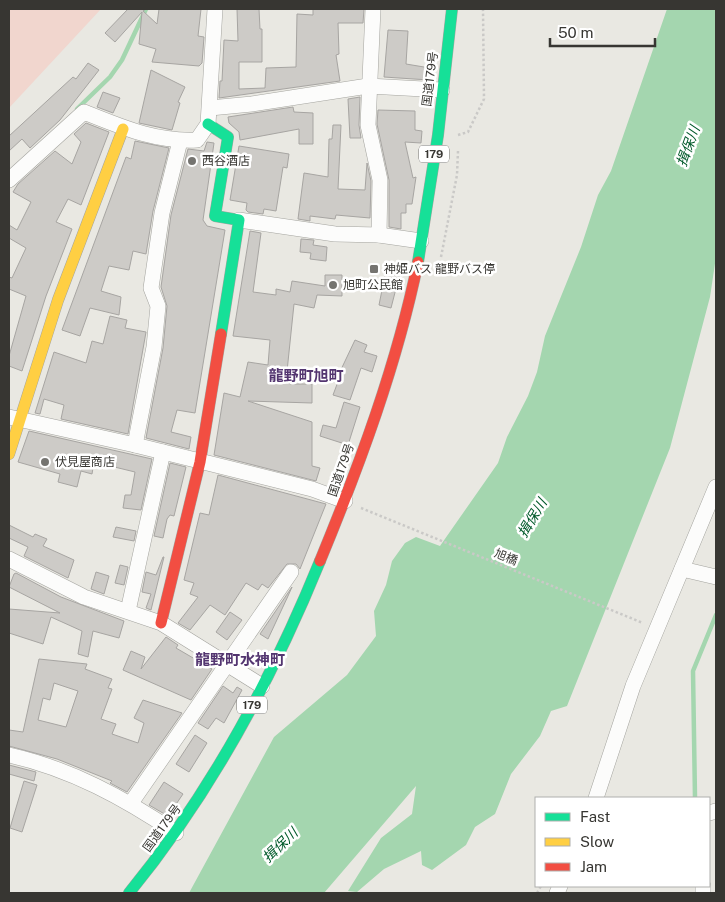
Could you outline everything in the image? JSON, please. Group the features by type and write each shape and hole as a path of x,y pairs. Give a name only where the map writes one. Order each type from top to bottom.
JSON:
{"main road":[{"name":"国道179号","path":"129,893 176,833 222,762 262,686 352,504 409,298 428,209 452,9"},
{"path":"160,623 200,462 239,220 215,216 228,136 208,124"},
{"path":"9,454 15,419 123,129"}],"street":[{"path":"9,180 84,112 123,129 155,138 180,141 197,140 208,124 215,9"},
{"path":"374,9 368,86 368,125 380,180 379,235"},
{"path":"210,108 252,104 368,86 442,90"},
{"path":"135,445 154,347 158,306 151,288 162,213 180,141"},
{"path":"239,220 335,234 379,235 421,241"},
{"path":"15,419 135,445 312,489 352,504"},
{"path":"128,610 163,452"},
{"path":"596,797 632,686 716,487"},
{"path":"9,559 84,597 128,610 160,623 262,686"},
{"path":"682,569 716,577"},
{"path":"131,803 226,663 291,572"},
{"path":"9,755 64,771 131,803 176,833"}],"path":[{"path":"458,135 468,132 484,99 483,9"},
{"name":"旭橋","path":"352,504 648,625"}],"shaded area":[{"path":"9,9 101,9 9,108"}],"water":[{"name":"揖保川","path":"667,9 716,9 716,257 710,297 670,448 567,706 551,711 540,736 511,774 495,814 475,827 466,845 432,870 422,865 421,851 384,869 357,892 348,891 381,838 412,814 416,786 324,893 189,893 274,737 347,675 376,636 374,611 386,585 392,561 405,543 416,537 440,546 498,463 507,437 528,396 537,372 545,336 581,247 598,195 611,171"}],"building":[{"path":"128,9 146,9 143,11 157,24 159,9 201,9 198,36 204,37 202,63 199,66 152,62 156,49 139,44 142,12 115,42 105,33"},
{"path":"237,9 259,9 260,29 262,29 262,62 239,62 239,89 265,88 266,68 296,67 297,14 313,15 313,9 364,9 363,23 338,23 339,54 336,55 340,81 219,98 220,81 222,81 224,40 238,41"},
{"path":"388,30 408,31 406,64 430,68 429,80 384,77"},
{"path":"88,63 99,70 60,120 30,148 22,139 9,151 9,136 73,77 76,79"},
{"path":"151,70 185,87 178,102 180,103 172,130 139,123"},
{"path":"103,92 120,98 113,113 97,107"},
{"path":"360,97 359,125 361,138 350,138 348,99"},
{"path":"293,107 294,112 313,113 313,144 299,144 299,129 240,140 239,132 229,123 228,117"},
{"path":"378,110 415,111 415,130 422,131 421,143 405,142 413,178 416,177 412,204 406,204 406,213 401,213 401,229 389,227 389,180 377,124"},
{"path":"86,123 109,132 81,205 68,199 56,222 72,229 46,296 22,371 9,366 9,356 26,296 9,289 9,277 12,278 26,248 9,238 9,225 17,230 31,202 13,192 18,184 55,151 72,164 81,142 74,134"},
{"path":"333,125 341,125 338,189 365,190 367,163 371,181 370,218 336,215 335,219 310,216 310,221 298,219 304,173 328,177 329,139 332,139"},
{"path":"135,141 169,148 153,211 146,254 133,251 129,270 109,266 101,291 121,297 119,315 90,308 80,336 62,330 126,157 131,159"},
{"path":"207,142 214,143 203,220 207,226 225,230 195,413 177,410 171,432 191,437 189,449 146,438 163,348 167,306 161,287 171,215 188,149 204,151"},
{"path":"239,146 289,154 287,168 283,167 276,211 264,209 263,214 248,212 246,210 247,203 230,200"},
{"path":"250,231 261,233 253,292 276,295 276,289 290,292 292,281 325,286 325,275 342,275 342,296 317,295 314,308 294,304 286,381 290,384 312,384 312,403 248,401 312,422 312,466 320,468 316,481 214,455 224,393 240,397 248,362 268,365 270,340 233,336"},
{"path":"301,239 314,240 313,245 327,247 326,261 310,259 311,253 300,252"},
{"path":"386,270 400,273 391,308 379,305"},
{"path":"110,316 127,320 125,328 146,332 128,434 61,419 64,405 44,399 40,414 35,413 54,352 86,363 92,341 103,344"},
{"path":"355,340 367,345 364,352 377,356 372,372 361,368 350,400 333,395 339,379 337,378"},
{"path":"344,402 360,407 348,445 320,436 323,425 336,428"},
{"path":"29,431 152,459 141,510 123,508 125,495 131,495 135,472 94,462 92,474 81,471 77,487 58,482 60,474 18,462"},
{"path":"170,463 186,467 174,516 170,515 167,519 163,538 154,536"},
{"path":"218,475 326,504 300,569 296,564 287,564 268,588 262,584 258,590 246,583 225,615 210,605 190,630 178,623 198,597 190,594 194,583 184,580 200,513 209,515"},
{"path":"9,525 33,537 35,534 47,539 43,546 74,560 68,578 24,556 28,547 9,538"},
{"path":"116,527 136,531 134,541 113,537"},
{"path":"163,557 151,610 146,608 151,594 142,592 146,572 156,575"},
{"path":"120,565 128,567 124,585 115,583"},
{"path":"96,572 109,576 104,594 91,589"},
{"path":"16,573 61,597 124,621 119,638 93,631 88,657 78,654 82,631 51,617 43,644 9,633 9,609 60,613 9,587"},
{"path":"292,587 288,596 268,639 260,634"},
{"path":"230,612 242,620 227,640 216,632"},
{"path":"166,637 178,645 176,648 212,669 191,700 123,670 131,651 145,657 141,669"},
{"path":"39,659 87,664 85,669 112,679 108,688 112,689 101,719 116,724 112,734 138,743 144,723 134,718 143,700 182,713 127,792 110,783 112,781 57,759 9,746 9,730 23,732","holes":["54,683 78,691 66,727 38,720 43,698 50,700"]},
{"path":"223,686 233,693 237,687 242,690 224,723 216,718 208,729 198,723"},
{"path":"195,735 207,743 189,772 176,764"},
{"path":"9,765 36,772 34,781 9,774"},
{"path":"24,781 37,785 22,832 10,828"},
{"path":"164,782 183,794 168,816 149,805"}],"waterway":[{"path":"77,109 110,77 122,60 146,9"},
{"path":"695,797 693,671 716,615"}],"traffic: fast":[{"path":"418,262 438,135 452,9"},
{"path":"208,124 228,137 215,216 239,220 221,334"},
{"path":"129,893 186,816 237,734 281,649 320,561"}],"traffic: slow":[{"path":"9,454 58,300 123,129"}],"traffic: jam":[{"path":"320,561 376,413 399,338 418,262"},
{"path":"161,623 200,462 221,334"}],"place":[{"name":"西谷酒店","path":"192,161"},
{"name":"神姫バス 龍野バス停","path":"374,269"},
{"name":"旭町公民館","path":"333,285"},
{"name":"伏見屋商店","path":"45,462"}],"district":[{"name":"龍野町旭町","path":"306,376"},
{"name":"龍野町水神町","path":"240,660"}]}
